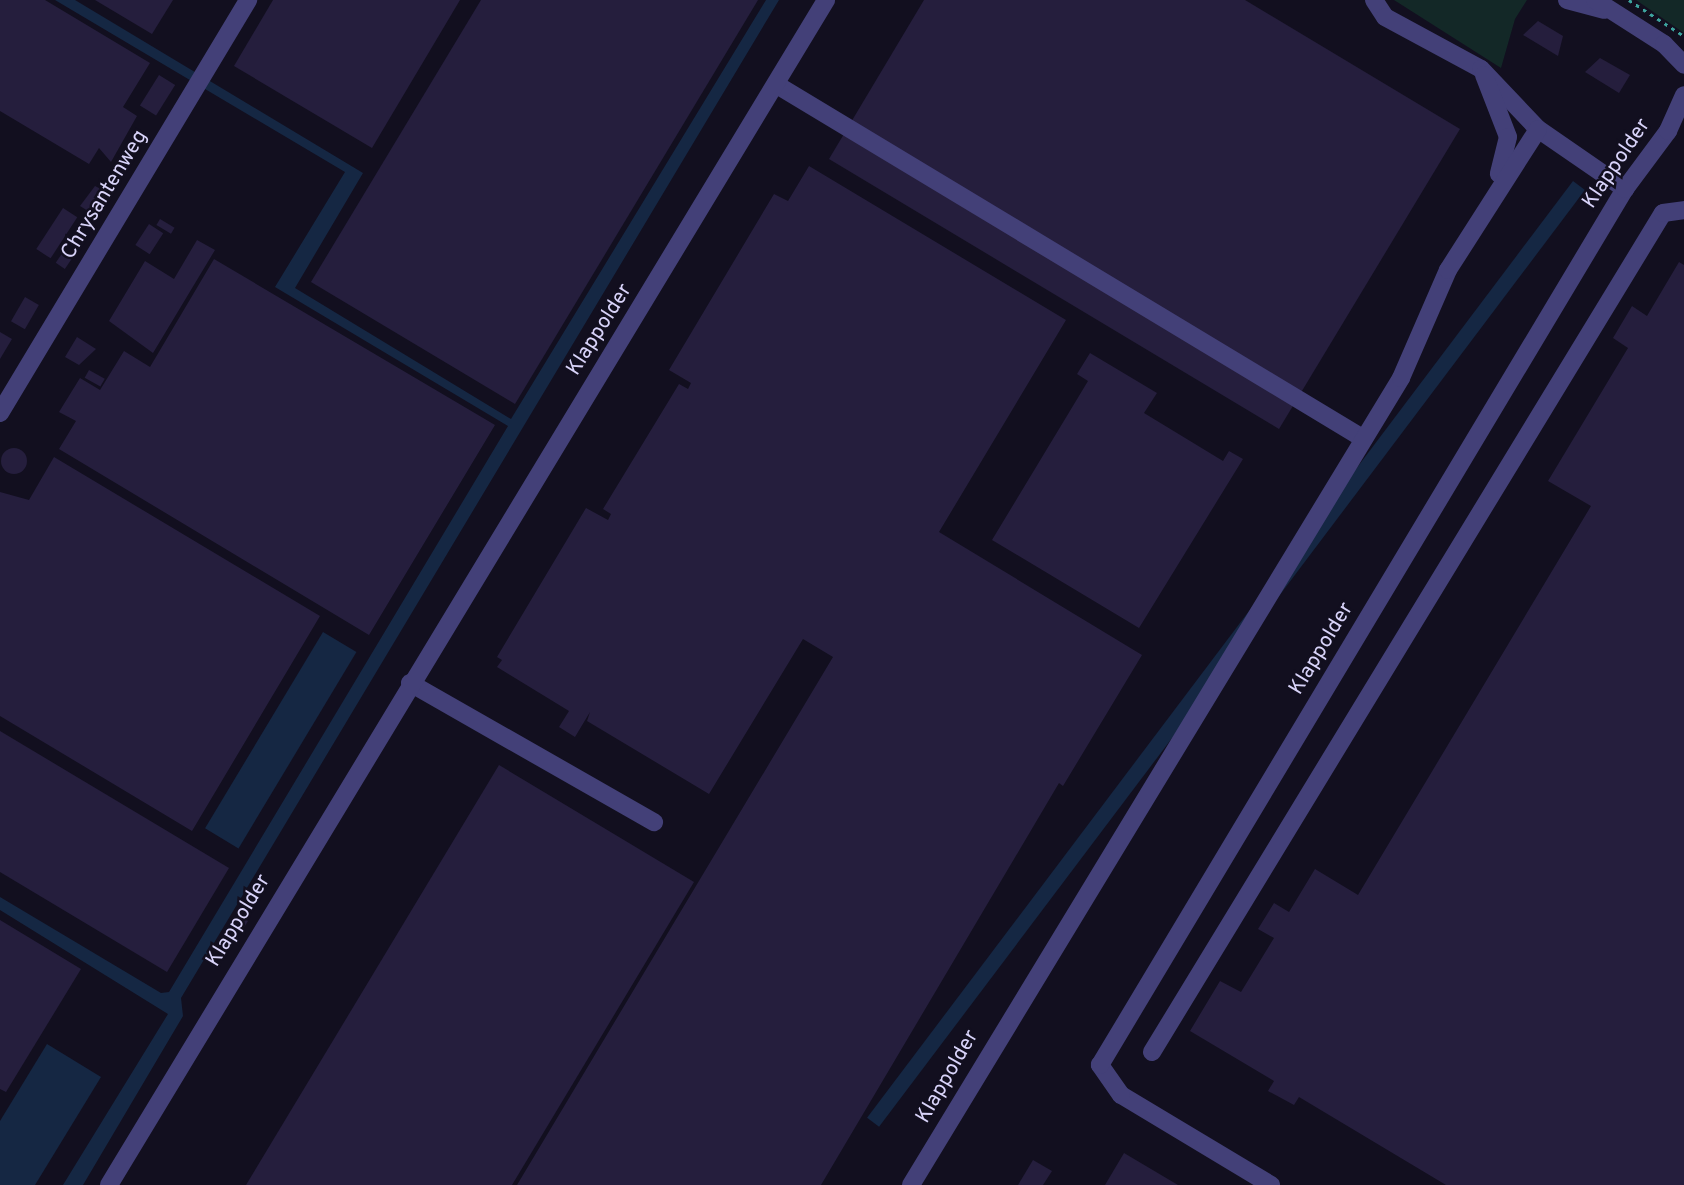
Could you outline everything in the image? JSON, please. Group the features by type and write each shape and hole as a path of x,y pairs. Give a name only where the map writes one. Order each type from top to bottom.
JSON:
{"street":[{"name":"Chrysantenweg","path":"0,413 248,0"},
{"name":"Klappolder","path":"109,1185 410,683 777,85 826,0"},
{"path":"1374,0 1385,17 1480,69 1538,129 1625,188"},
{"path":"1567,0 1601,5 1664,44 1684,65"},
{"name":"Klappolder","path":"1480,69 1508,137 1491,196"},
{"path":"777,85 1364,439"},
{"name":"Klappolder","path":"1270,1185 1255,1180 1121,1095 1100,1065 1625,188 1668,131 1684,95"},
{"name":"Klappolder","path":"911,1185 1401,378 1448,270 1491,196 1538,129"},
{"path":"1152,1052 1663,213 1684,210"},
{"path":"410,683 654,822"}],"path":[{"path":"1629,0 1684,36"}],"green space":[{"path":"1394,0 1527,0 1515,19 1501,68"},
{"path":"1636,0 1684,0 1684,33"}],"water":[{"path":"55,0 75,0 363,173 295,288 511,419 766,0 779,0 181,998 183,1016 83,1185 63,1185 168,1014 0,910 0,897 161,993 169,992 508,426 275,287 345,172"},
{"path":"1573,181 1585,190 879,1127 867,1118"},
{"path":"323,632 356,652 238,848 205,828"},
{"path":"47,1044 101,1077 35,1185 0,1185 0,1121"}],"building":[{"path":"0,0 45,0 150,63 123,107 137,116 111,162 99,148 89,164 0,111"},
{"path":"95,0 173,0 152,34"},
{"path":"273,0 460,0 372,148 234,66"},
{"path":"481,0 758,0 515,404 311,282"},
{"path":"924,0 1245,0 1460,129 1279,429 829,159"},
{"path":"1538,21 1563,36 1558,56 1523,35"},
{"path":"1600,58 1630,75 1619,93 1585,72"},
{"path":"159,75 175,85 156,116 140,106"},
{"path":"809,166 1066,320 939,532 1142,655 1063,786 1059,783 821,1185 517,1185 833,657 803,639 709,794 587,721 590,712 575,737 559,727 569,711 497,667 502,660 497,657 586,508 608,520 611,514 603,509 679,384 688,389 691,383 669,370 774,194 788,201"},
{"path":"95,186 110,194 96,216 80,206"},
{"path":"63,208 77,217 51,258 36,249"},
{"path":"160,219 175,228 171,234 156,225"},
{"path":"149,224 163,233 150,254 135,245"},
{"path":"197,240 215,250 153,353 109,321 145,261 174,279"},
{"path":"63,252 72,258 65,269 56,263"},
{"path":"214,259 495,425 369,635 59,449 76,421 59,412 80,378 100,390 124,351 150,367"},
{"path":"1679,262 1684,265 1684,1185 1446,1185 1299,1097 1294,1105 1268,1091 1274,1081 1190,1031 1220,981 1241,992 1274,938 1258,929 1274,903 1289,912 1315,869 1358,895 1591,506 1548,481 1628,348 1613,338 1632,306 1647,316"},
{"path":"25,297 39,305 25,329 11,321"},
{"path":"0,332 12,339 0,359"},
{"path":"77,337 96,349 79,365 65,357"},
{"path":"1090,353 1157,393 1144,413 1223,461 1229,451 1243,459 1139,628 992,540 1088,381 1077,374"},
{"path":"89,370 105,379 100,387 85,378"},
{"path":"14,448 23,452 27,461 23,470 14,474 5,470 1,461 5,452"},
{"path":"54,457 320,616 192,831 0,716 0,492 29,500"},
{"path":"0,731 229,868 167,972 0,872"},
{"path":"499,765 694,882 512,1185 246,1185"},
{"path":"240,916 248,921 241,932 234,928"},
{"path":"0,920 81,969 6,1092 0,1089"},
{"path":"1124,1153 1178,1185 1105,1185"},
{"path":"1033,1160 1052,1171 1043,1185 1018,1185"}]}
